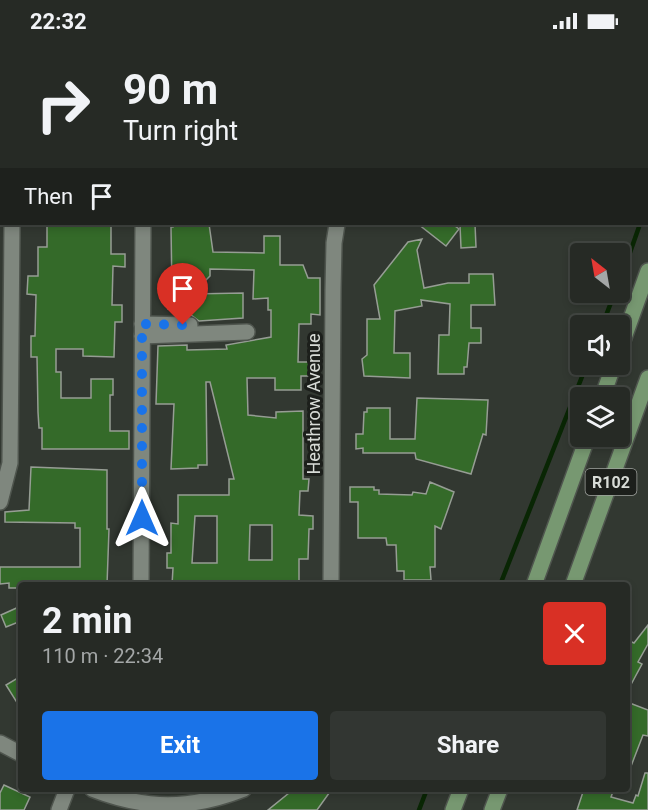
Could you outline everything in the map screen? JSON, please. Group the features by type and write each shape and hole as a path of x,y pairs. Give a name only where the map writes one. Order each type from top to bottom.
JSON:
{"main road":[{"path":"630,321 648,271"},
{"name":"R102","path":"574,582 648,378"},
{"name":"R102","path":"535,582 584,447"},
{"path":"453,810 460,792"},
{"path":"492,810 499,792"}],"street":[{"path":"0,502 10,463 12,225"},
{"path":"141,582 143,225"},
{"name":"Heathrow Avenue","path":"331,582 333,266 337,225"},
{"path":"142,330 224,325"},
{"path":"142,330 247,332"},
{"path":"0,743 18,752"},
{"path":"59,810 66,792"},
{"path":"98,792 116,801 155,808 182,808 218,800 237,792"}],"building":[{"path":"47,225 111,225 111,254 125,254 125,267 113,266 112,305 122,305 122,322 115,322 114,357 83,356 83,349 56,349 56,372 61,372 61,398 91,398 91,379 113,379 113,395 110,395 110,431 129,431 129,449 42,449 42,428 39,428 38,412 37,357 31,357 31,336 35,336 36,295 27,294 28,276 38,276 38,247 47,247"},
{"path":"173,225 209,225 213,252 264,253 264,236 280,236 280,265 303,265 308,278 320,278 320,315 311,314 311,324 299,324 298,362 319,362 319,376 301,376 301,390 275,390 275,378 247,378 248,415 276,418 276,412 303,411 303,479 309,479 308,491 300,491 299,515 313,516 313,529 309,529 308,559 299,559 299,582 172,582 173,568 167,568 167,553 171,553 171,523 178,524 178,495 229,495 229,479 234,479 210,382 206,382 207,465 198,465 198,468 171,469 174,404 156,404 158,346 187,345 187,350 227,349 226,345 271,337 271,310 268,310 268,298 253,299 254,270 210,269 210,276 192,294 243,293 243,318 199,321 191,315 176,315 176,309 168,309 168,291 172,291 171,227","holes":["195,516 217,516 217,563 192,563","250,525 272,525 272,560 249,560"]},
{"path":"419,225 453,225 459,229 446,246"},
{"path":"460,225 475,225 476,247 461,248"},
{"path":"422,239 417,250 424,288 448,283 469,283 469,274 493,274 495,305 471,305 471,328 481,328 481,343 469,343 467,367 464,367 464,374 438,374 439,335 449,335 450,304 421,300 422,306 395,311 394,353 410,353 410,378 364,376 362,359 367,355 367,319 380,319 374,285 408,242"},
{"path":"417,398 488,400 486,435 483,434 471,474 416,459 415,453 363,453 363,448 356,449 356,434 363,434 364,412 367,412 367,408 390,408 390,439 415,439"},
{"path":"31,467 107,470 107,529 109,529 107,582 18,582 18,588 9,588 9,583 0,584 0,567 80,567 80,528 75,528 75,523 5,522 5,512 29,510"},
{"path":"430,482 454,492 441,529 435,526 435,567 430,567 431,580 404,580 404,571 397,571 396,545 387,545 386,538 358,538 358,502 350,502 350,487 374,487 374,490 379,490 379,494 412,495 413,492 426,494"},
{"path":"18,607 18,622 6,627 1,615"},
{"path":"648,625 648,644 638,662 642,664 630,686 630,641 634,643"},
{"path":"18,678 18,704 6,685"},
{"path":"630,703 648,710 648,736 643,735 630,769"},
{"path":"645,773 648,773 648,810 577,810 583,792 613,792 611,797 633,803 636,795 638,796"},
{"path":"4,785 30,797 24,810 0,810 0,793"},
{"path":"290,792 330,792 317,810 268,810"}],"waterway":[{"path":"630,252 640,225"},
{"path":"606,315 611,303"},
{"path":"501,582 583,375"},
{"path":"419,810 426,792"}],"route":[{"path":"142,518 142,324 183,325"}]}
